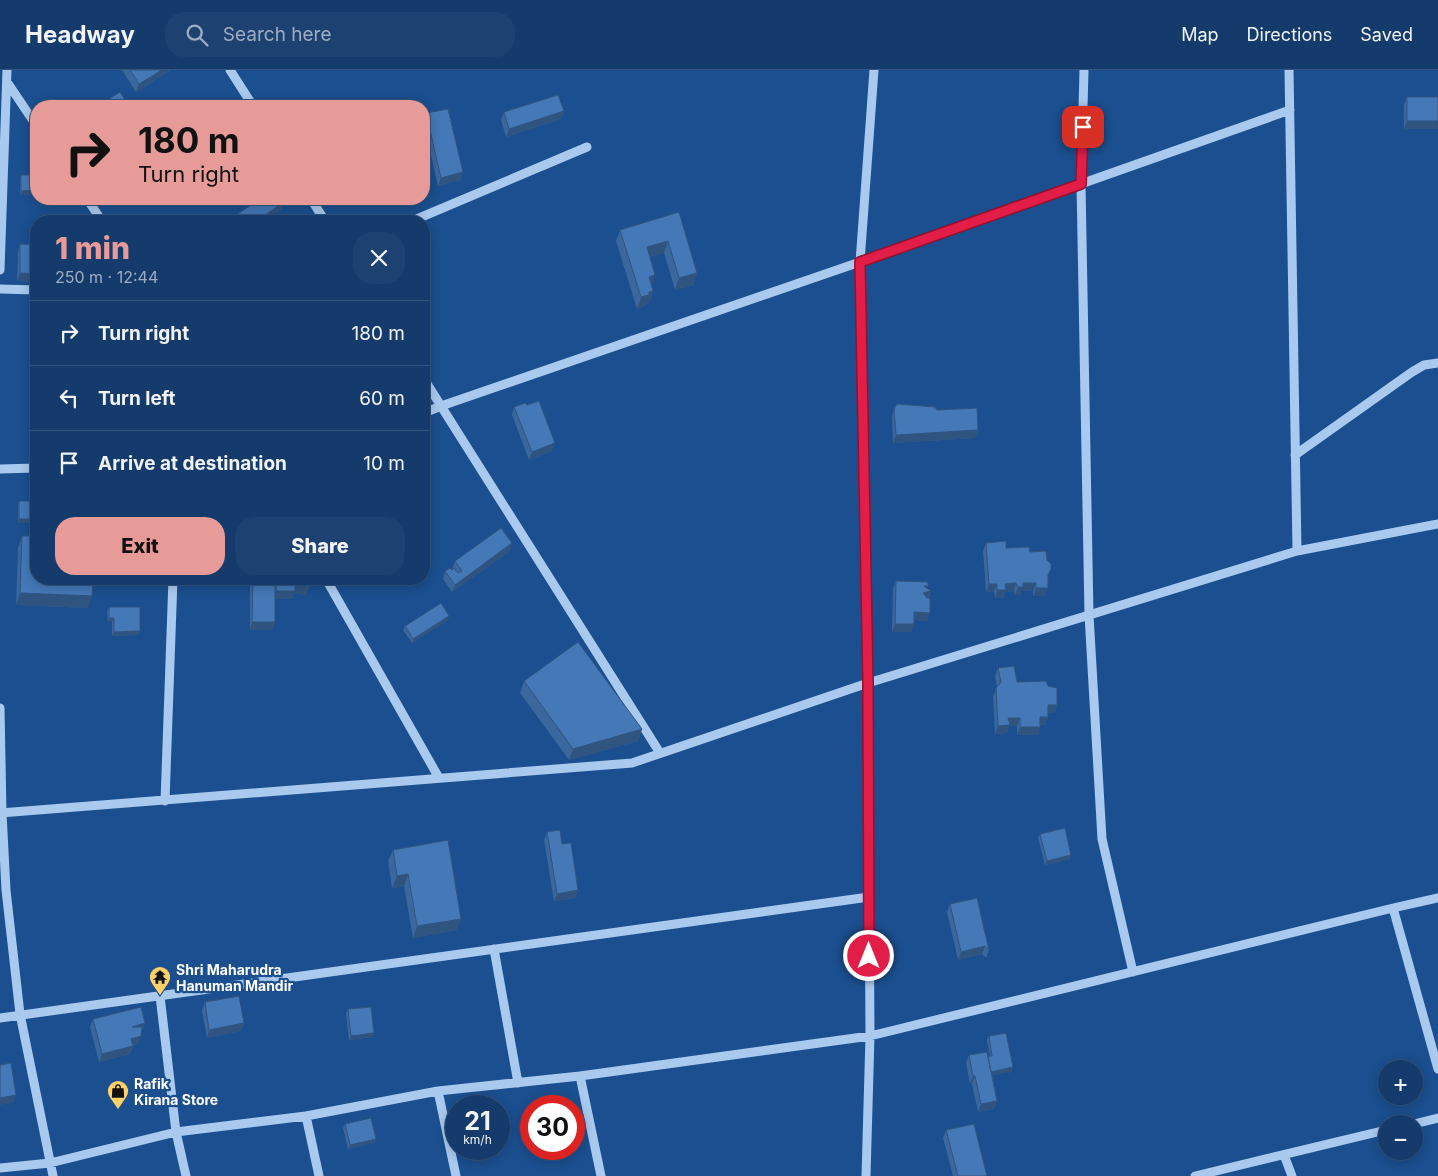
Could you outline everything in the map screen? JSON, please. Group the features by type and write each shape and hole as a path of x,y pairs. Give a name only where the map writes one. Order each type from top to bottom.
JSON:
{"street":[{"path":"0,270 7,70"},
{"path":"230,70 248,100"},
{"path":"866,1176 870,1036 868,683 860,262 874,70"},
{"path":"1084,70 1081,184 1089,614 1102,839 1133,972"},
{"path":"1289,70 1297,551"},
{"path":"7,82 30,116"},
{"path":"430,410 860,262 1290,110"},
{"path":"426,215 587,147"},
{"path":"0,289 30,290"},
{"path":"1295,455 1412,372 1424,365 1438,363"},
{"path":"430,389 660,753"},
{"path":"0,468 30,468"},
{"path":"1,813 632,762 868,683 1297,551 1438,524"},
{"path":"165,800 173,585"},
{"path":"329,585 439,778"},
{"path":"0,708 1,813 8,909 20,1014 53,1176"},
{"path":"0,1018 869,897"},
{"path":"0,1168 50,1163 176,1132 306,1116 438,1091 580,1076 870,1036 1438,898"},
{"path":"1393,908 1438,1069"},
{"path":"494,948 518,1083"},
{"path":"160,996 176,1132 186,1176"},
{"path":"580,1076 600,1176"},
{"path":"438,1091 456,1176"},
{"path":"306,1116 319,1176"},
{"path":"1423,1122 1438,1118"},
{"path":"1195,1176 1378,1132"},
{"path":"1284,1155 1292,1176"}],"building":[{"path":"130,70 162,70 139,84"},
{"path":"120,92 125,100 107,100"},
{"path":"558,95 564,111 509,129 504,112"},
{"path":"1407,97 1438,97 1438,121 1407,121"},
{"path":"448,109 463,172 441,178 430,130 430,112"},
{"path":"21,175 30,175 30,190 21,191"},
{"path":"251,205 280,205 265,215 236,215"},
{"path":"679,212 697,273 679,278 668,241 647,247 655,275 649,277 653,291 649,292 649,295 641,297 620,230"},
{"path":"20,244 30,245 30,274 20,273"},
{"path":"539,401 555,443 532,452 514,407"},
{"path":"897,404 935,407 937,410 977,408 978,430 896,435 894,409"},
{"path":"19,501 30,501 30,519 19,519"},
{"path":"501,528 512,543 455,585 445,571 454,568 458,573 462,571 455,561"},
{"path":"22,536 30,536 30,585 93,585 92,596 20,593"},
{"path":"1006,541 1006,548 1029,547 1030,552 1046,551 1047,560 1051,564 1048,575 1048,588 1036,588 1036,583 1023,583 1023,587 1018,587 1016,583 1005,584 1006,590 997,590 997,584 989,584 986,543"},
{"path":"896,581 928,582 928,586 924,586 931,591 923,593 927,598 930,598 930,613 914,612 914,624 895,624"},
{"path":"253,585 275,585 275,622 252,622"},
{"path":"276,585 295,585 295,591 276,591"},
{"path":"441,603 449,616 413,639 405,626"},
{"path":"109,607 140,607 140,631 114,632 114,618 109,618"},
{"path":"578,642 642,729 573,749 524,681"},
{"path":"1014,666 1017,682 1046,681 1048,686 1057,688 1057,705 1048,705 1048,717 1040,717 1040,727 1020,727 1020,718 1008,718 1010,725 998,726 996,688 1001,682 998,668"},
{"path":"1065,828 1071,855 1047,861 1040,834"},
{"path":"560,830 562,844 571,843 578,890 557,894 547,832"},
{"path":"448,840 461,919 417,926 408,874 397,876 393,850"},
{"path":"977,898 989,950 985,946 961,952 950,904"},
{"path":"239,996 244,1023 209,1030 205,1002"},
{"path":"141,1007 145,1023 132,1027 142,1027 141,1036 131,1039 133,1046 102,1054 93,1019"},
{"path":"371,1007 374,1033 351,1036 348,1009"},
{"path":"1006,1033 1013,1067 991,1072 988,1056 992,1056 989,1036"},
{"path":"987,1052 997,1101 981,1104 969,1055"},
{"path":"11,1063 16,1095 0,1098 0,1065"},
{"path":"371,1118 376,1139 350,1145 345,1124"},
{"path":"974,1124 987,1176 958,1176 946,1130"}],"place":[{"name":"Shri Maharudra Hanuman Mandir","path":"160,996"},
{"name":"Rafik Kirana Store","path":"118,1110"}],"route":[{"path":"869,956 868,683 860,262 1081,184 1083,127"}]}
